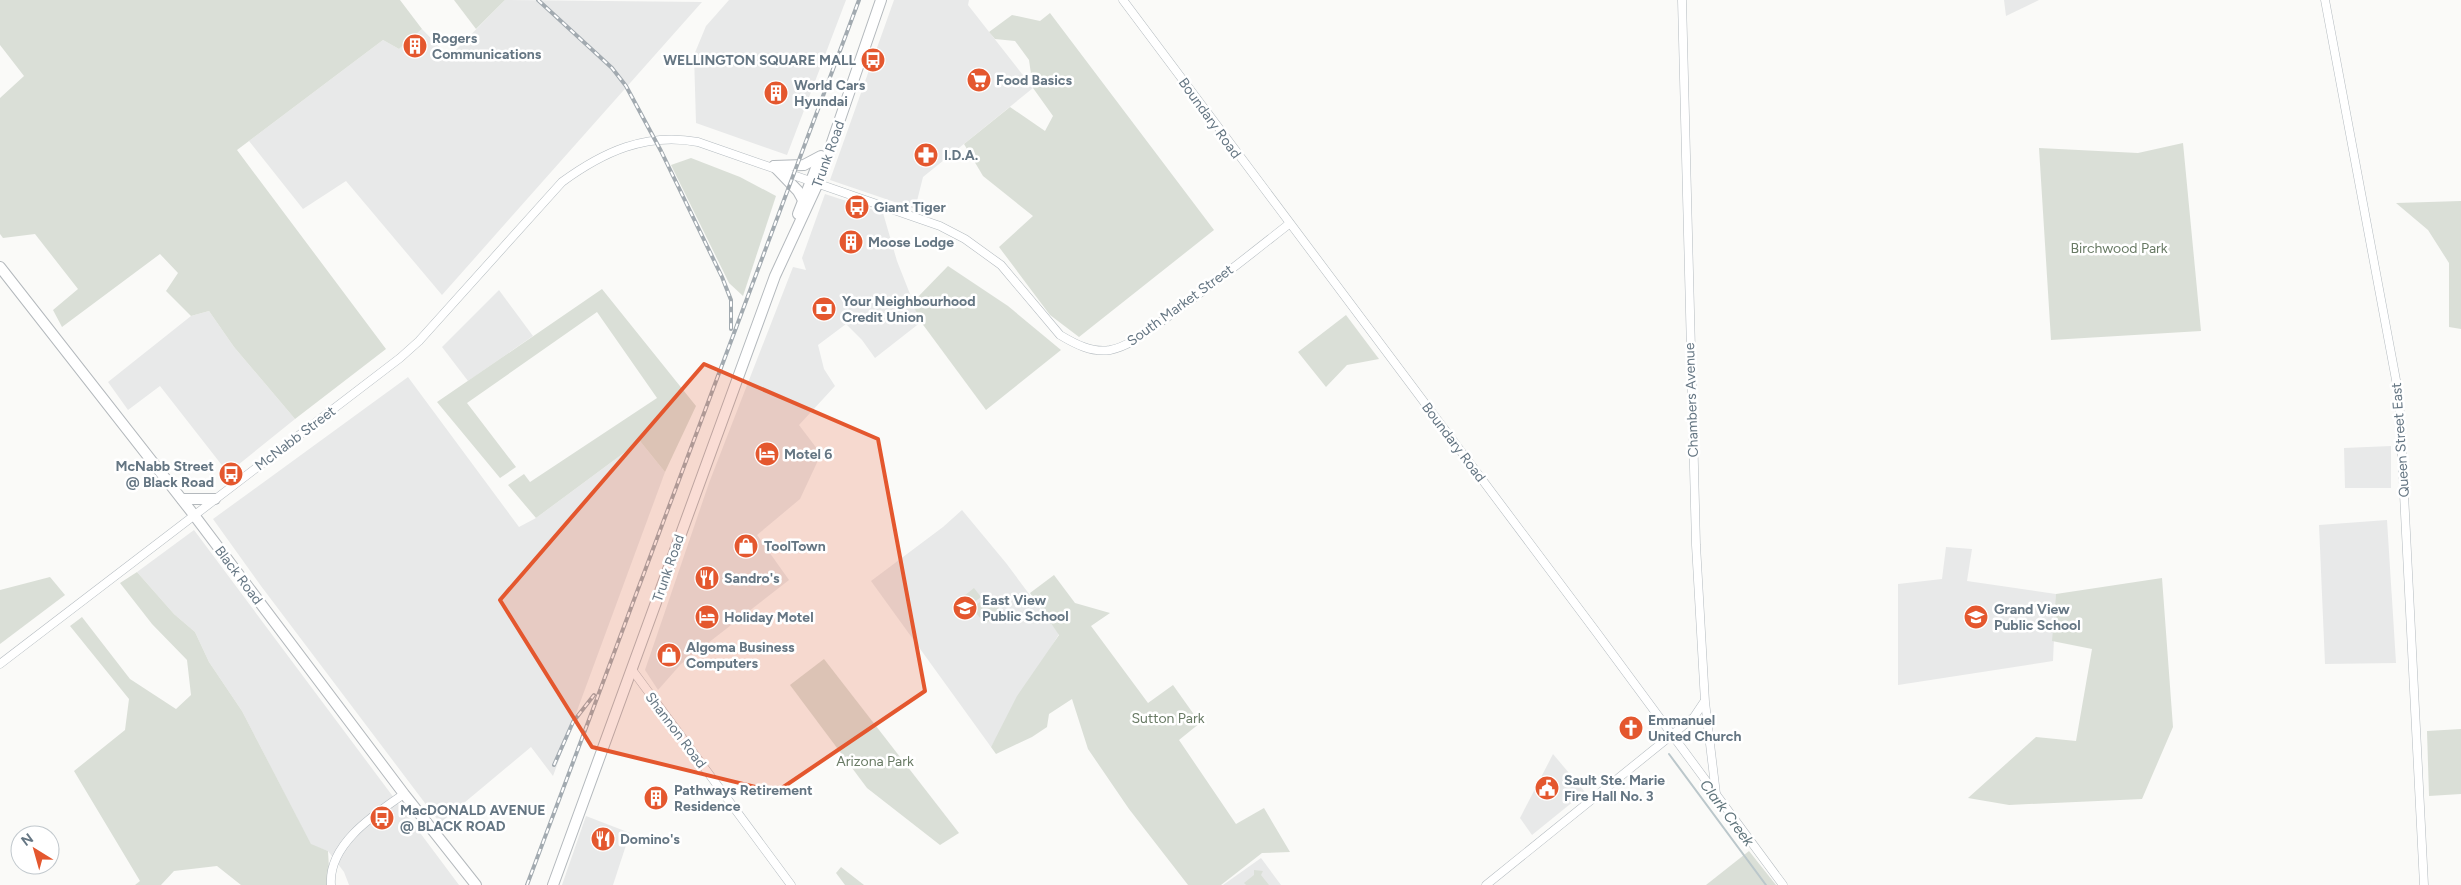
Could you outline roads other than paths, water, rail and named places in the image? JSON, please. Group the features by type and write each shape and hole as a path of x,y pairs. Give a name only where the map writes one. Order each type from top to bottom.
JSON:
{"highway":[{"name":"Trunk Road","path":"785,252 851,91 881,0"},
{"name":"Trunk Road","path":"553,885 633,671 693,497 803,200 814,182 845,88 862,53"},
{"path":"774,166 804,165 821,156"},
{"path":"774,166 803,200"},
{"name":"Black Road","path":"0,267 182,499 404,794 476,885"},
{"path":"182,499 215,499"},
{"path":"547,885 567,847"}],"main road":[{"name":"Boundary Road","path":"1123,0 1289,224 1551,571 1671,736 1783,885"},
{"name":"Chambers Avenue","path":"1682,0 1696,545 1705,702 1717,798"},
{"name":"Queen Street East","path":"2325,0 2399,396 2424,885"},
{"name":"South Market Street","path":"562,182 606,154 654,139 679,138 698,142 774,166 814,182 915,216 965,239 1001,265 1060,335 1072,343 1099,351 1110,350 1135,340 1182,307 1289,224"},
{"name":"McNabb Street","path":"0,664 419,341 562,182"},
{"name":"Shannon Road","path":"633,671 791,885"},
{"path":"1486,885 1694,717 1705,702"},
{"path":"331,885 336,858 348,841 378,812 404,794"}],"waterway":[{"name":"Clark Creek","path":"1669,754 1766,885"}],"railway":[{"path":"538,0 612,68 626,86 661,151 722,277 731,300 731,329"},
{"path":"527,885 859,0"},
{"path":"554,765 573,722 594,695"}],"place":[{"name":"Rogers Communications","path":"415,46"},
{"name":"WELLINGTON SQUARE MALL","path":"873,60"},
{"name":"Food Basics","path":"979,80"},
{"name":"World Cars Hyundai","path":"776,93"},
{"name":"I.D.A.","path":"926,155"},
{"name":"Giant Tiger","path":"857,207"},
{"name":"Moose Lodge","path":"851,242"},
{"name":"Your Neighbourhood Credit Union","path":"824,309"},
{"name":"Motel 6","path":"767,454"},
{"name":"McNabb Street @ Black Road","path":"231,474"},
{"name":"ToolTown","path":"746,546"},
{"name":"Sandro's","path":"707,578"},
{"name":"East View Public School","path":"965,608"},
{"name":"Holiday Motel","path":"707,617"},
{"name":"Grand View Public School","path":"1976,617"},
{"name":"Algoma Business Computers","path":"669,655"},
{"name":"Emmanuel United Church","path":"1631,728"},
{"name":"Sault Ste. Marie Fire Hall No. 3","path":"1547,788"},
{"name":"Pathways Retirement Residence","path":"656,798"},
{"name":"MacDONALD AVENUE @ BLACK ROAD","path":"382,818"},
{"name":"Domino's","path":"603,839"}],"park label":[{"name":"Birchwood Park","path":"2119,248"},
{"name":"Sutton Park","path":"1168,718"},
{"name":"Arizona Park","path":"875,761"}]}
